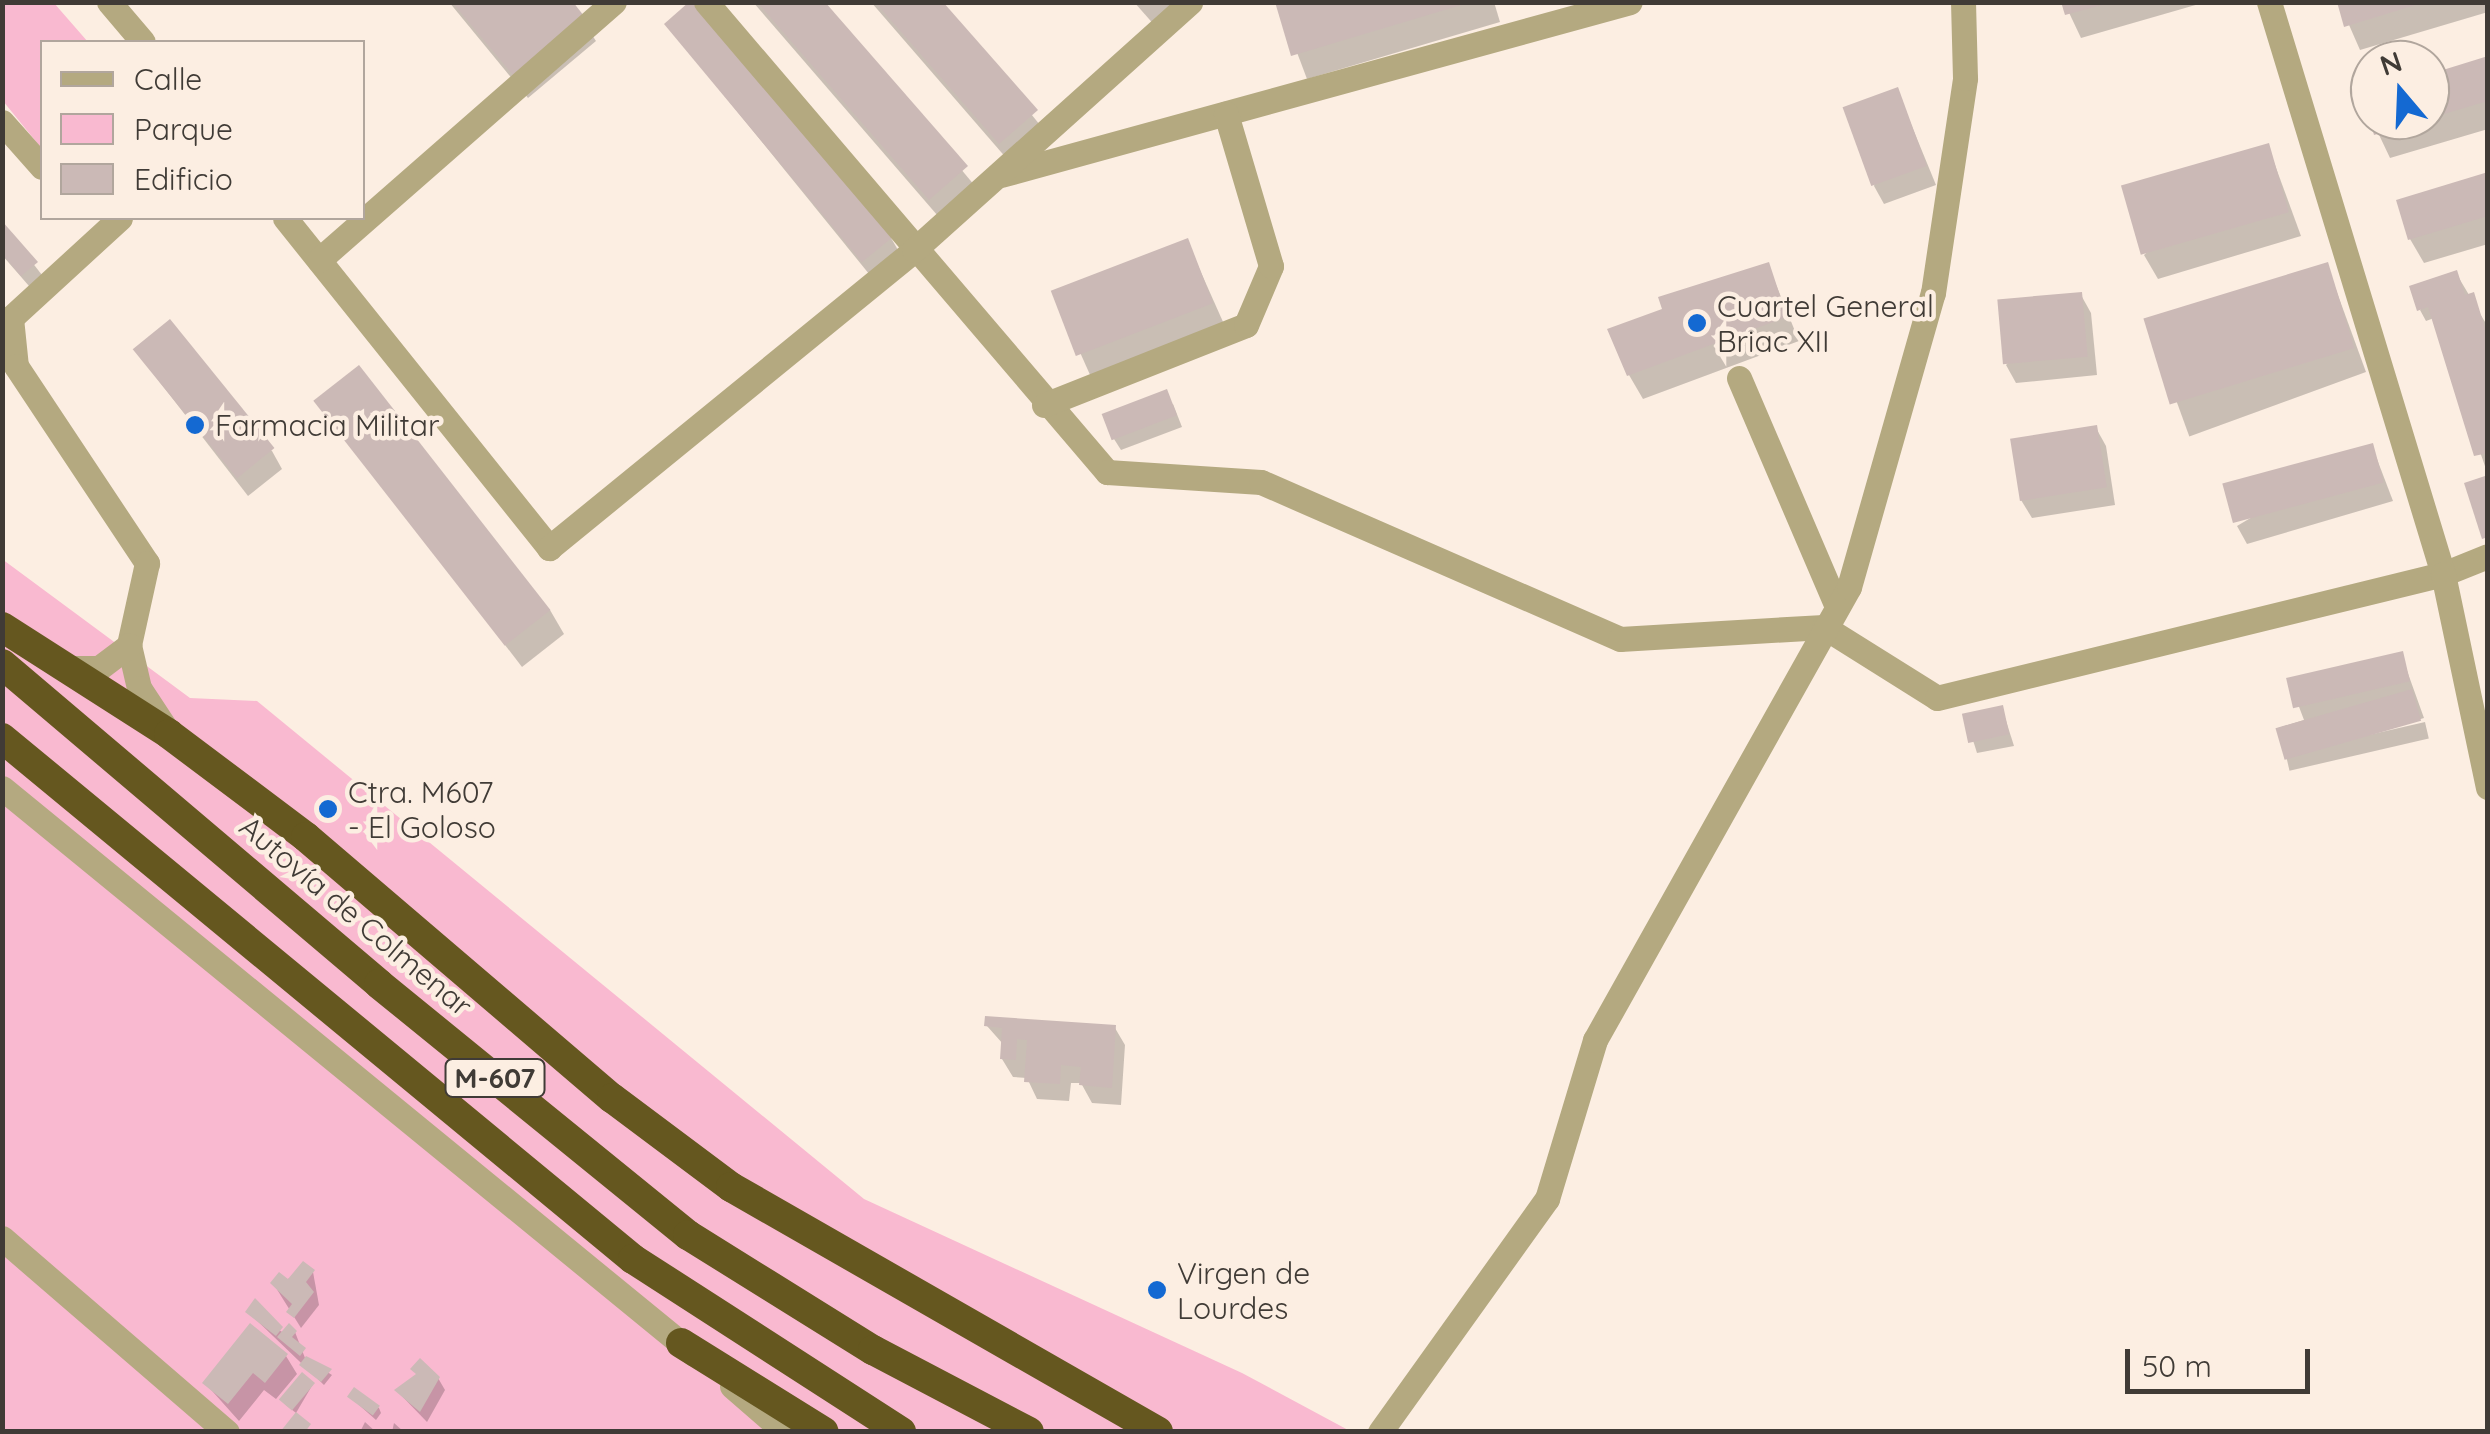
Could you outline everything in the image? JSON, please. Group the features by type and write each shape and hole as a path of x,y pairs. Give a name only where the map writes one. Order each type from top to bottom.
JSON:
{"highway":[{"path":"2,627 170,734 306,837 612,1098 731,1186 1158,1432"},
{"name":"Autovía de Colmenar","path":"2,664 379,984 688,1234 873,1350 1029,1432"},
{"name":"M-607","path":"2,738 634,1259 900,1432"},
{"path":"680,1343 824,1432"}],"street":[{"path":"109,2 140,40"},
{"path":"365,220 614,2"},
{"path":"706,2 1044,405 1107,472 1262,482 1620,639 1830,617"},
{"path":"287,220 549,548 914,250 1190,2"},
{"path":"997,176 1630,2"},
{"path":"1381,1431 1547,1198 1576,1114 1588,1056 1830,617 1870,520 1933,293 1966,78 1963,2"},
{"path":"2269,2 2444,574 2488,786"},
{"path":"1044,405 1246,324 1270,266 1226,114"},
{"path":"2,122 40,165"},
{"path":"319,260 365,220"},
{"path":"102,223 11,318 16,366 147,563 129,646 139,688 170,734"},
{"path":"1739,378 1830,617 1937,698 2444,574 2488,556"},
{"path":"64,668 99,668 129,646"},
{"path":"2,788 328,1061 785,1432"},
{"path":"2,1238 227,1432"}],"green space":[{"path":"2,3 54,3 86,40 40,40 40,147 3,101"},
{"path":"2,559 190,698 257,701 864,1199 1242,1373 1350,1431 3,1431"}],"building":[{"path":"452,2 573,2 584,16 513,75"},
{"path":"689,2 698,2 893,237 862,262 664,24"},
{"path":"757,2 825,2 968,166 929,200"},
{"path":"875,2 943,2 1038,110 999,144"},
{"path":"1275,2 1468,2 1468,3 1291,56"},
{"path":"2061,2 2106,2 2106,4 2065,15"},
{"path":"2337,2 2422,2 2422,3 2344,27"},
{"path":"2488,56 2488,101 2450,112 2450,68"},
{"path":"1898,87 1927,166 1871,186 1843,107"},
{"path":"2269,143 2289,212 2141,255 2121,185"},
{"path":"2488,172 2488,216 2408,240 2396,200"},
{"path":"2,221 38,262 21,276 2,254"},
{"path":"1188,238 1213,303 1076,356 1051,291"},
{"name":"Cuartel General Briac XII","path":"1769,262 1787,317 1627,376 1607,329 1662,309 1658,297"},
{"path":"2328,262 2354,348 2170,404 2143,318"},
{"path":"2457,270 2465,295 2474,292 2488,338 2488,453 2474,456 2428,307 2417,311 2409,286"},
{"path":"2082,292 2088,357 2003,364 1997,299"},
{"path":"170,319 274,448 237,478 133,349"},
{"path":"359,365 550,610 505,646 313,401"},
{"path":"1167,389 1177,415 1112,440 1102,414"},
{"path":"2097,425 2107,487 2020,501 2010,439"},
{"path":"2373,443 2384,483 2233,523 2222,483"},
{"path":"2488,475 2488,537 2482,539 2464,483"},
{"path":"2403,651 2410,681 2293,708 2286,678"},
{"path":"2412,689 2421,721 2285,760 2276,728"},
{"path":"2003,705 2009,734 1968,743 1962,714"},
{"path":"985,1016 1116,1025 1112,1088 1079,1085 1081,1067 1061,1065 1060,1084 1024,1082 1027,1040 1017,1039 1016,1060 1000,1059 1002,1028 984,1026"},
{"path":"303,1261 315,1270 306,1282 314,1292 294,1318 286,1312 292,1304 270,1283 279,1272 288,1279"},
{"path":"255,1298 283,1327 276,1336 245,1312"},
{"path":"250,1323 288,1354 265,1383 253,1373 228,1404 202,1383"},
{"path":"289,1323 297,1331 292,1337 306,1348 300,1356 277,1337"},
{"path":"306,1356 332,1369 321,1382 299,1365"},
{"path":"420,1358 440,1377 420,1412 394,1390 416,1374 410,1369"},
{"path":"302,1372 315,1383 292,1411 279,1400"},
{"path":"354,1387 380,1406 373,1416 347,1397"},
{"path":"296,1412 311,1424 305,1432 280,1432"}],"place":[{"name":"Cuartel General Briac XII","path":"1697,323"},
{"name":"Farmacia Militar","path":"195,425"},
{"name":"Ctra. M607 - El Goloso","path":"328,809"},
{"name":"Virgen de Lourdes","path":"1157,1290"}]}
